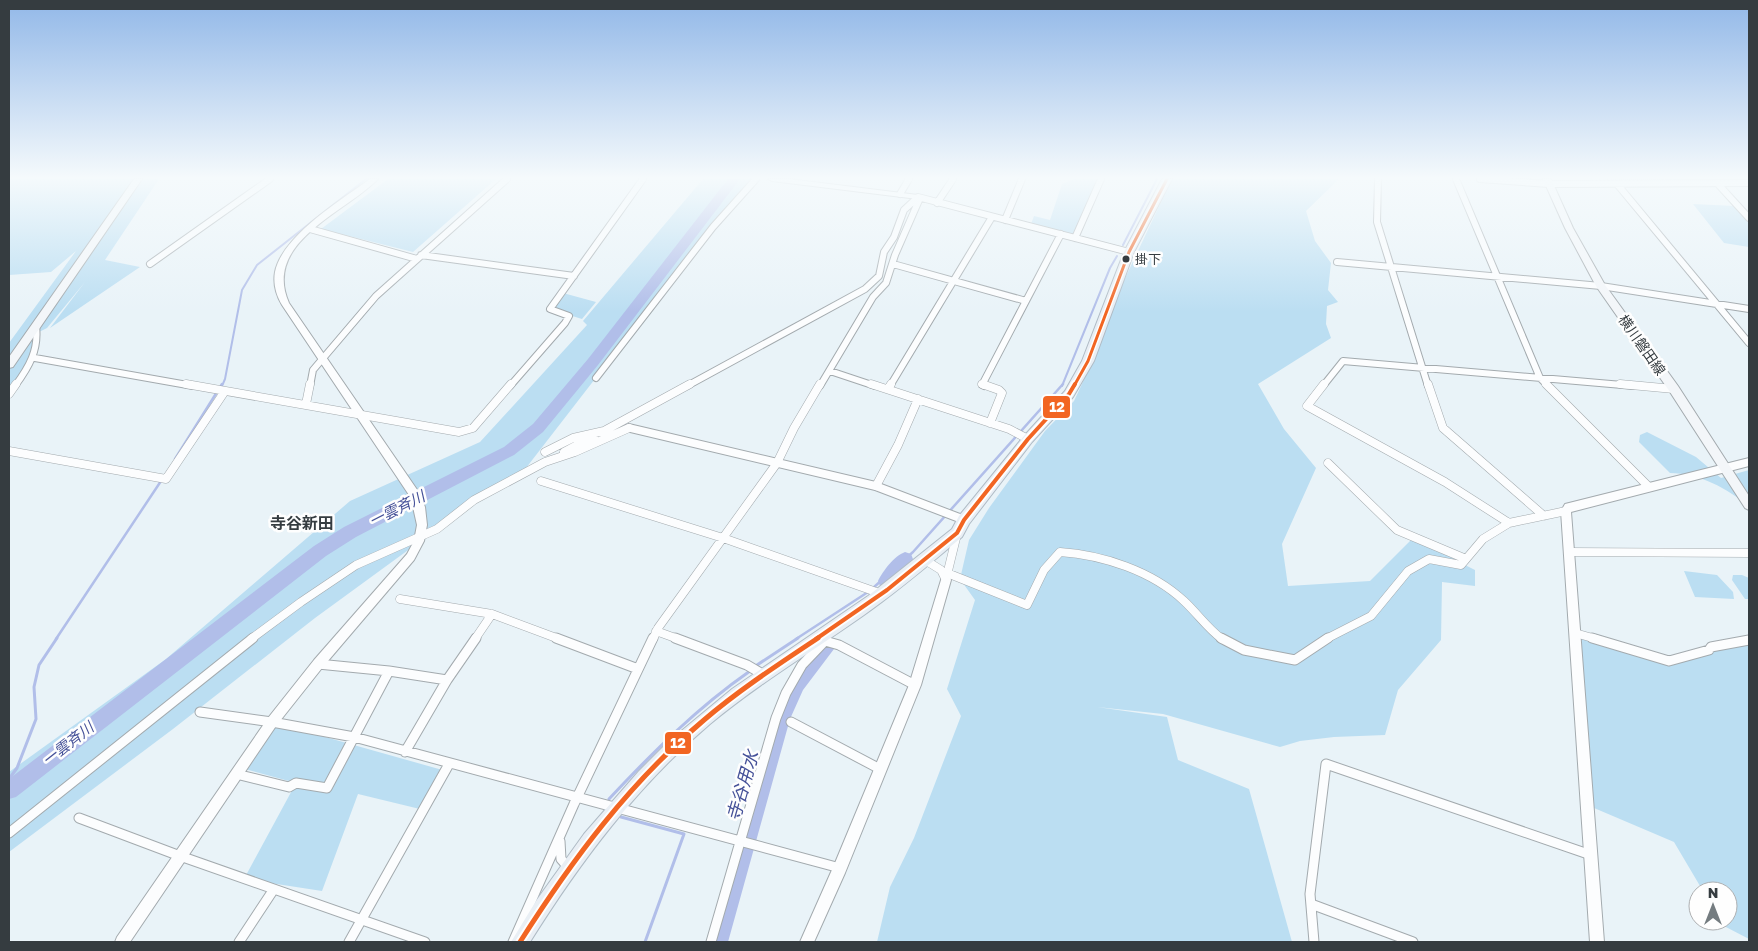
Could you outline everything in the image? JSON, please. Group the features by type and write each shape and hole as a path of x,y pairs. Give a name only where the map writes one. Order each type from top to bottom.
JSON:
{"main road":[{"path":"9,364 107,223"},
{"path":"520,942 569,868 616,807 678,744 736,694 823,639 957,533 964,520 1028,439 1069,394 1088,361 1116,283 1145,223"},
{"name":"横川磐田線","path":"1567,223 1601,286 1674,389 1749,504"}],"street":[{"path":"150,264 207,223"},
{"path":"122,942 272,722 318,664 404,566 412,556 421,536 423,521 416,497 285,302 278,288 280,267 284,257 299,238 317,223"},
{"path":"306,404 314,370 322,358 376,296 457,223"},
{"path":"35,358 459,432 473,428 569,316 550,309 611,223"},
{"path":"596,378 716,223"},
{"path":"9,833 138,728 300,602 356,565 437,529 451,520 474,500 865,289 879,276 884,252 894,237 899,223"},
{"path":"513,942 577,798 656,631 777,463 794,428 873,297 886,283 909,223"},
{"path":"888,389 952,280 988,223"},
{"path":"1019,223 1130,252"},
{"path":"1075,238 1081,223"},
{"path":"1377,223 1443,428 1544,516"},
{"path":"1475,223 1540,378 1649,487"},
{"path":"1650,223 1749,343"},
{"path":"310,229 419,257 574,276"},
{"path":"990,423 1002,393 999,390 982,385 1061,234"},
{"path":"1337,262 1601,286 1749,309"},
{"path":"892,264 1026,301"},
{"path":"9,394 35,358 36,326"},
{"path":"1509,524 1445,482 1307,406 1342,361 1674,389"},
{"path":"830,371 1008,429 1028,439"},
{"path":"9,452 166,479 224,390"},
{"path":"876,486 898,445 918,399"},
{"path":"545,462 575,452 629,428 876,486 964,520"},
{"path":"545,452 573,438 604,431"},
{"path":"925,560 941,570 946,577 1027,605 1043,571 1050,561 1060,552 1072,552 1113,564 1153,580 1178,596 1215,634 1230,644 1244,650 1295,660 1336,633 1371,616 1408,571 1429,559 1461,565 1483,539 1509,524 1566,511 1569,507 1749,462"},
{"path":"1328,463 1397,530 1466,559"},
{"path":"541,481 723,538 882,594"},
{"path":"1566,511 1597,942"},
{"path":"807,942 817,915 840,868 914,685 957,533"},
{"path":"1569,552 1749,553"},
{"path":"400,599 492,614 638,669"},
{"path":"405,752 447,680 492,614"},
{"path":"656,631 747,665 764,675"},
{"path":"1575,633 1669,661 1711,648 1748,642"},
{"path":"711,942 776,718 802,665 823,639 839,645 914,685"},
{"path":"318,664 389,671 447,680"},
{"path":"236,774 289,787 296,782 327,788 389,671"},
{"path":"200,712 272,722 354,737 840,868"},
{"path":"791,722 880,769"},
{"path":"349,942 450,764"},
{"path":"1314,942 1310,894 1326,764 1591,855"},
{"path":"79,818 361,921 425,942"},
{"path":"561,834 561,859 569,868"},
{"path":"238,942 274,889"},
{"path":"1311,904 1413,942"}],"shaded area":[{"path":"9,223 129,223 105,260 140,267 50,328 85,282 47,328 37,333 35,358 9,394 9,343 76,251 51,272 9,275"},
{"path":"329,223 446,223 413,252 321,229"},
{"path":"665,223 720,223 646,313 526,468 437,529 315,618 173,729 9,852 9,772 166,659 350,501 480,442 587,325 583,321"},
{"path":"1031,223 1078,223 1073,235"},
{"path":"1151,223 1310,223 1315,241 1331,263 1328,290 1338,302 1327,306 1326,324 1331,338 1258,384 1284,429 1316,468 1282,544 1288,586 1370,581 1414,537 1466,559 1463,564 1475,570 1475,586 1442,582 1441,640 1398,690 1385,735 1334,737 1300,741 1280,747 1163,714 1097,707 1167,717 1178,760 1249,789 1292,942 877,942 890,887 914,838 961,716 947,689 975,600 960,579 969,540 989,508 1045,431 1074,401 1096,354 1119,291"},
{"path":"1708,223 1749,223 1749,247 1724,243"},
{"path":"563,293 596,302 582,319 550,309"},
{"path":"1647,432 1696,457 1721,478 1749,470 1749,507 1732,494 1712,483 1691,476 1670,473 1639,442 1640,435"},
{"path":"1684,571 1717,575 1733,592 1734,599 1695,597"},
{"path":"1733,575 1742,575 1749,578 1749,599 1745,599 1732,580"},
{"path":"1581,635 1673,662 1745,640 1749,646 1749,939 1734,931 1738,931 1738,881 1697,881 1674,842 1587,805"},
{"path":"272,722 446,771 424,810 358,794 322,891 244,879 296,783 241,768"}],"waterway":[{"path":"222,386 225,379 242,290 257,265 310,223"},
{"name":"一雲斉川","path":"9,790 320,551 350,532 509,451 538,428 593,362 700,223"},
{"path":"1123,245 1134,223"},
{"path":"1063,384 1110,268 1117,256"},
{"path":"175,459 222,384"},
{"path":"873,588 913,552 1063,384"},
{"path":"56,639 161,481"},
{"name":"寺谷用水","path":"886,581 905,559"},
{"path":"796,639 868,592"},
{"path":"9,779 17,768 36,719 34,687 39,665 57,638"},
{"path":"754,667 798,638"},
{"name":"寺谷用水","path":"718,942 781,719 797,684 825,649"},
{"path":"609,799 676,731 750,671"},
{"path":"621,817 684,834 645,942"}],"transit line":[{"name":"12","path":"520,942 565,873 590,839 644,776 674,747 704,719 737,694 873,601 957,533 964,520 1028,439 1069,394 1088,361 1116,283 1144,223"}],"place":[{"name":"掛下","path":"1126,259"}],"district":[{"name":"寺谷新田","path":"302,523"}]}
